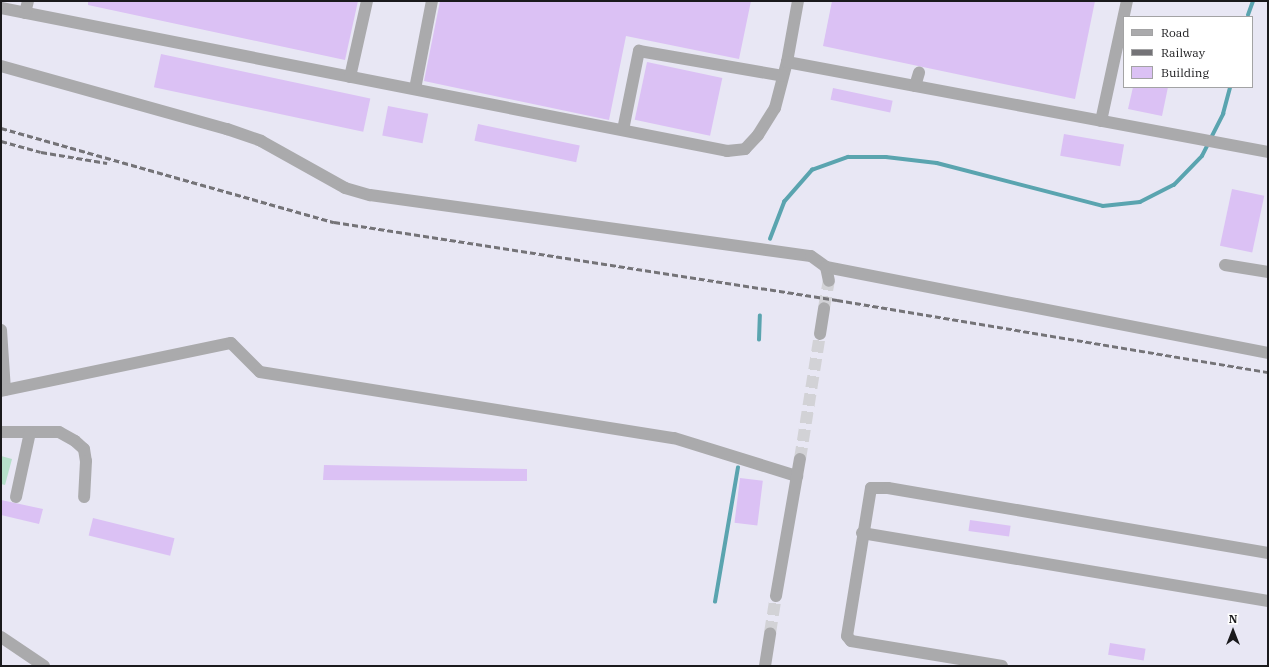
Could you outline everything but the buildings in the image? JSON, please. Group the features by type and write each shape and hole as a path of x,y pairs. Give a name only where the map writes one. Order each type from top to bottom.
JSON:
{"street":[{"path":"25,13 28,1"},
{"path":"350,77 367,1"},
{"path":"415,90 432,1"},
{"path":"1,8 727,151 745,149 758,135 775,108 787,62 798,1"},
{"path":"1124,16 1127,1"},
{"path":"1101,121 1123,19"},
{"path":"623,130 639,51 783,76"},
{"path":"787,62 1268,152"},
{"path":"1,66 227,129 261,141 345,188 370,195 810,256 826,267 1268,353"},
{"path":"915,86 919,73"},
{"path":"1225,265 1267,269"},
{"path":"826,267 829,281"},
{"path":"820,334 824,308"},
{"path":"1,330 3,390 231,343 260,372 674,438 797,476"},
{"path":"1,432 59,432 84,449 86,460 84,497"},
{"path":"16,497 30,432"},
{"path":"776,596 800,459"},
{"path":"1002,666 851,641 847,636 862,533 871,488 888,488 1268,552"},
{"path":"862,533 1268,600"},
{"path":"765,666 770,633"},
{"path":"1,637 44,666"}],"shaded area":[{"path":"1,1 1268,1 1268,666 1,666"}],"green space":[{"path":"1,456 12,459 5,485 1,484"}],"waterway":[{"path":"1248,15 1253,1"},
{"path":"1211,138 1223,114 1230,88"},
{"path":"770,239 784,202 812,170 848,157 886,157 937,163 1103,206 1140,202 1174,185 1202,156 1208,144"},
{"path":"759,340 760,316"},
{"path":"715,602 738,468"}],"tunnel":[{"path":"824,308 829,281"},
{"path":"800,459 820,334"},
{"path":"770,633 776,596"}],"railway":[{"path":"1,128 334,222 837,300 1268,372"},
{"path":"1,141 41,152 107,163"}]}
